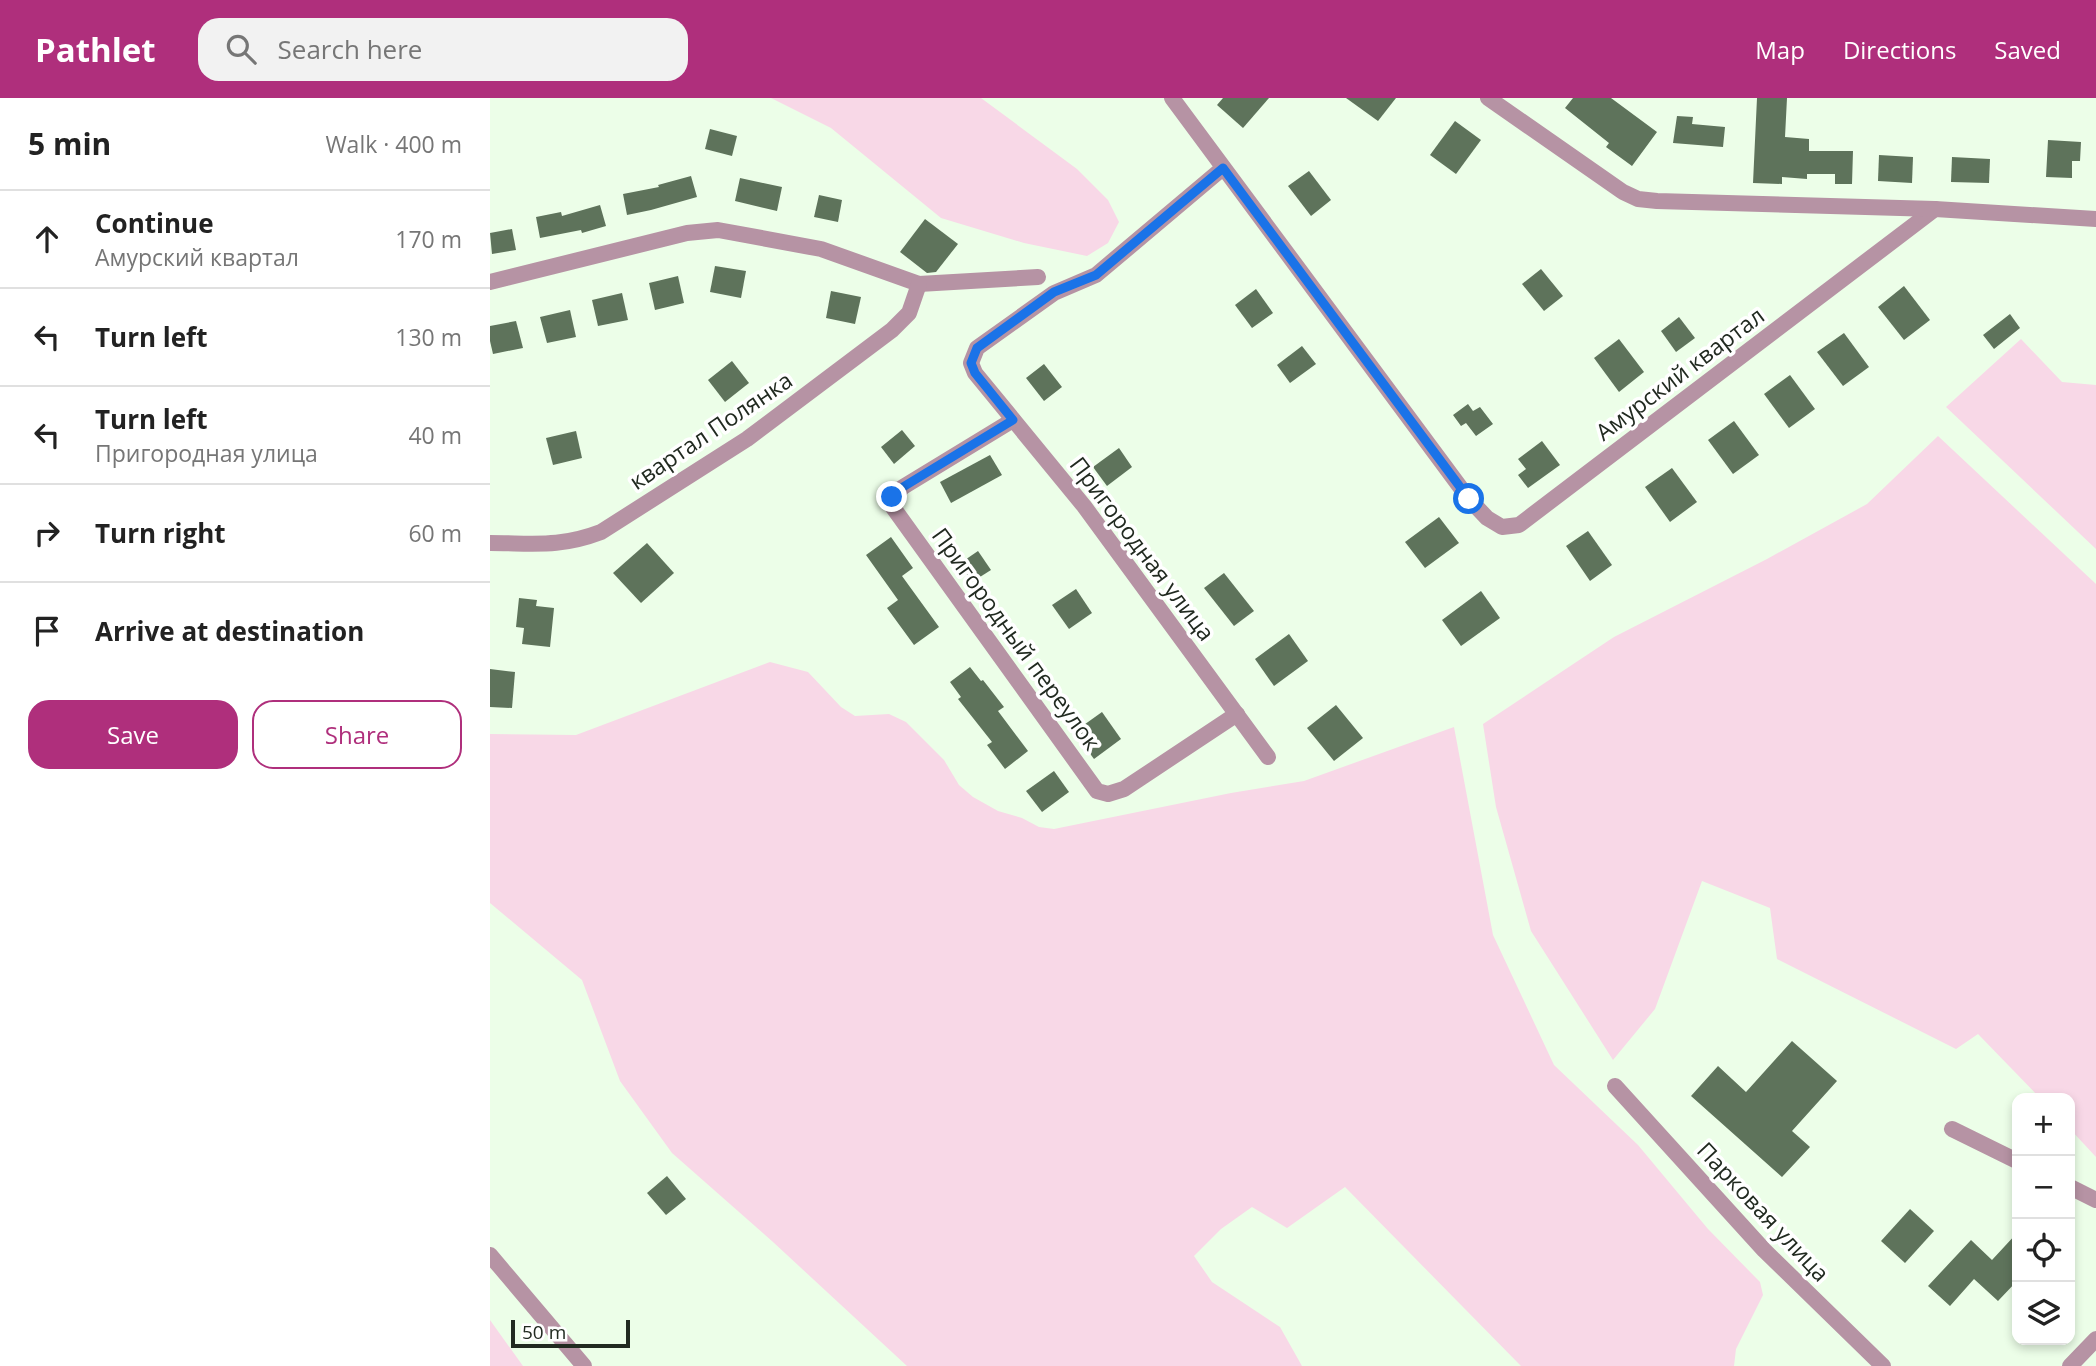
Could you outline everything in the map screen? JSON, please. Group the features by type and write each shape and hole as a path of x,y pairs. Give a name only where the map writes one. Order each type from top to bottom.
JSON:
{"street":[{"name":"Амурский квартал","path":"1172,98 1469,499 1487,518 1502,527 1519,525 1935,209"},
{"path":"1488,98 1623,192 1638,198 1657,201 1935,209 2096,219"},
{"name":"Пригородная улица","path":"1223,168 1096,275 1054,292 977,348 971,363 975,373 1084,506 1268,757"},
{"path":"490,282 687,233 718,230 821,249 919,285 1038,277"},
{"name":"квартал Полянка","path":"490,543 547,545 578,541 601,532 747,439 891,330 909,313 919,285"},
{"name":"Пригородный переулок","path":"1013,420 903,487 892,497 892,506 1097,791 1108,794 1124,789 1237,714"},
{"name":"Парковая улица","path":"1615,1086 1764,1251 1883,1366"},
{"path":"1952,1129 2012,1159"},
{"path":"2075,1190 2096,1200"},
{"path":"490,1255 584,1366"},
{"path":"2070,1366 2096,1339"}],"shaded area":[{"path":"771,98 981,98 1077,169 1108,200 1119,222 1108,243 1087,256 1024,243 941,218 831,128"},
{"path":"2021,339 2062,382 2096,385 2096,549 1946,407"},
{"path":"1938,436 2096,584 2096,1157 2075,1134 2075,1093 2035,1093 1978,1034 1956,1049 1777,959 1770,908 1702,881 1655,1009 1613,1060 1531,931 1496,807 1483,724 1614,637 1767,559 1867,504"},
{"path":"770,662 808,672 841,707 855,716 889,714 906,722 944,760 959,785 973,797 998,811 1022,818 1039,827 1054,829 1304,781 1454,727 1493,935 1554,1065 1638,1145 1708,1229 1760,1282 1763,1295 1736,1349 1734,1366 1521,1366 1345,1187 1287,1228 1252,1207 1221,1229 1194,1256 1212,1282 1280,1327 1302,1366 907,1366 672,1153 620,1081 582,980 490,903 490,734 576,735"},
{"path":"490,1320 523,1366 490,1366"}],"building":[{"path":"1223,98 1269,98 1243,128 1217,105"},
{"path":"1346,98 1396,98 1378,121"},
{"path":"1573,98 1611,98 1657,132 1632,166 1606,147 1609,143 1565,108"},
{"path":"1757,98 1787,98 1785,137 1809,139 1809,151 1853,151 1852,184 1835,184 1835,174 1807,174 1807,179 1782,177 1782,184 1753,183"},
{"path":"1677,116 1693,117 1692,124 1725,127 1723,147 1673,143"},
{"path":"1455,121 1481,140 1456,174 1430,155"},
{"path":"710,129 737,136 732,156 705,149"},
{"path":"2048,140 2081,142 2080,161 2072,161 2072,178 2046,177"},
{"path":"1879,155 1913,157 1912,183 1878,181"},
{"path":"1952,157 1990,159 1989,183 1951,182"},
{"path":"1309,171 1331,200 1311,216 1288,186"},
{"path":"691,176 697,197 627,215 623,194 659,187 658,185"},
{"path":"740,178 782,187 777,211 735,201"},
{"path":"819,195 842,200 838,222 814,217"},
{"path":"600,205 606,226 582,233 581,230 540,238 536,217 561,212 562,216"},
{"path":"925,219 958,244 936,272 927,273 900,252"},
{"path":"512,229 516,250 492,254 490,233"},
{"path":"715,266 746,271 741,298 710,292"},
{"path":"1541,269 1563,296 1544,311 1522,284"},
{"path":"678,276 684,303 655,310 649,283"},
{"path":"1904,286 1930,320 1904,340 1878,307"},
{"path":"1256,289 1273,313 1252,328 1235,305"},
{"path":"831,291 861,297 855,324 826,318"},
{"path":"622,293 628,320 598,326 592,300"},
{"path":"570,310 576,337 547,343 540,317"},
{"path":"2010,314 2020,328 1994,349 1983,335"},
{"path":"1679,317 1695,338 1676,352 1661,331"},
{"path":"516,321 523,348 493,354 490,326"},
{"path":"1844,333 1869,367 1843,386 1817,352"},
{"path":"1619,339 1644,372 1619,392 1594,358"},
{"path":"1302,346 1316,364 1290,383 1277,365"},
{"path":"732,361 749,383 725,402 708,380"},
{"path":"1044,364 1062,387 1044,401 1026,378"},
{"path":"1790,375 1815,409 1789,428 1764,394"},
{"path":"1468,404 1473,411 1480,407 1493,424 1476,436 1466,423 1461,426 1453,415"},
{"path":"1734,421 1759,455 1733,474 1708,440"},
{"path":"902,430 915,446 894,464 881,447"},
{"path":"576,431 582,458 553,465 546,438"},
{"path":"1542,441 1560,465 1528,488 1518,475 1526,469 1518,459"},
{"path":"1119,448 1132,467 1107,486 1093,467"},
{"path":"990,455 1002,475 951,503 940,482"},
{"path":"1672,468 1697,502 1670,522 1645,487"},
{"path":"1439,517 1459,543 1425,568 1405,542"},
{"path":"1588,531 1612,565 1590,581 1566,546"},
{"path":"891,537 913,568 902,576 939,627 914,645 887,608 898,600 866,555"},
{"path":"647,543 674,573 641,603 613,573"},
{"path":"978,551 991,570 972,582 959,564"},
{"path":"1224,573 1254,611 1234,626 1204,588"},
{"path":"1076,589 1092,613 1069,629 1052,605"},
{"path":"1481,591 1500,618 1461,646 1442,620"},
{"path":"519,598 537,600 536,606 554,608 550,647 522,644 524,628 516,627"},
{"path":"1289,634 1308,661 1274,686 1255,659"},
{"path":"970,667 1004,707 998,711 1028,751 1005,769 987,745 992,742 958,699 961,697 950,682"},
{"path":"490,669 515,672 512,708 490,707"},
{"path":"1336,705 1363,738 1334,761 1307,728"},
{"path":"1102,712 1121,739 1094,759 1074,732"},
{"path":"1054,771 1069,792 1042,812 1026,791"},
{"path":"1792,1041 1837,1081 1792,1131 1810,1147 1782,1177 1691,1096 1718,1066 1746,1092"},
{"path":"667,1176 686,1199 666,1215 647,1193"},
{"path":"1910,1209 1934,1231 1905,1263 1881,1241"},
{"path":"2012,1238 2012,1286 1998,1301 1974,1279 1950,1306 1928,1286 1971,1240 1992,1260"}],"route":[{"path":"892,497 903,487 1013,420 975,373 971,363 977,348 1054,292 1096,275 1223,168 1469,499"}]}
